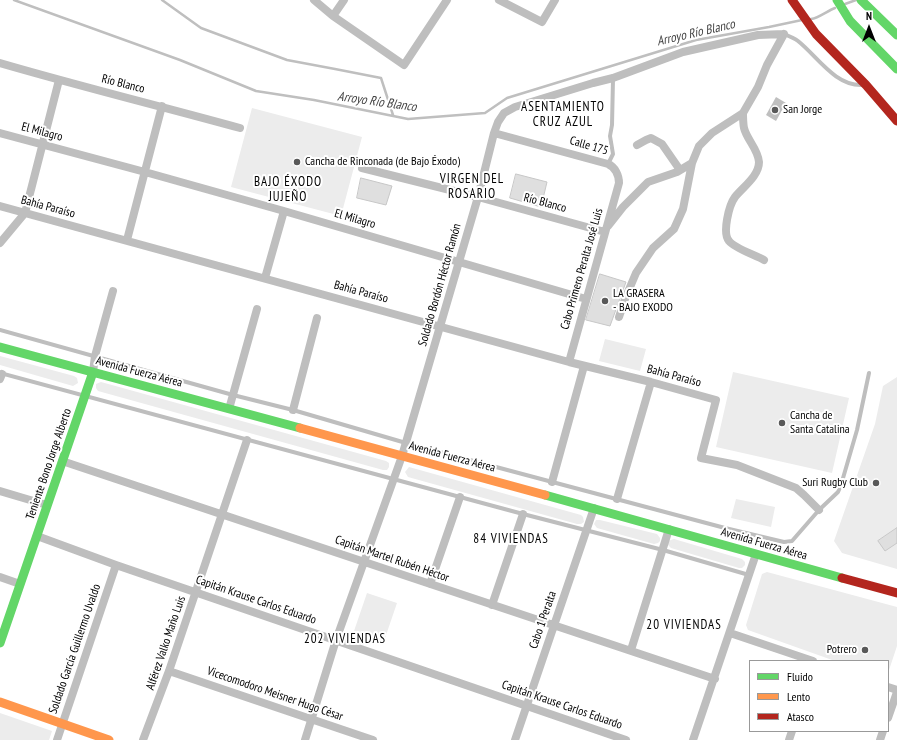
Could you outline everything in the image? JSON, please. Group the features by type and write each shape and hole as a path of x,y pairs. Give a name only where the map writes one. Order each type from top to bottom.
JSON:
{"main road":[{"path":"792,0 816,34 866,85 897,121"},
{"path":"837,0 897,69"},
{"path":"841,0 850,14 881,39"},
{"path":"863,2 897,35"},
{"name":"Avenida Fuerza Aérea","path":"0,347 594,508 897,593"},
{"name":"Teniente Bono Jorge Alberto","path":"0,643 93,372"},
{"path":"0,702 109,740"}],"street":[{"path":"314,0 333,16 404,64 447,0"},
{"path":"333,16 344,0"},
{"path":"499,0 542,22 555,0"},
{"path":"619,317 636,273 653,248 674,229 683,208 692,163 699,146 712,134 743,112 758,87 784,34"},
{"name":"Soldado Bordón Héctor Ramón","path":"305,740 336,640 395,479 460,262 494,133 498,122 504,113 515,107 613,78 683,52 758,35 784,34"},
{"name":"Río Blanco","path":"0,62 60,80 240,128"},
{"path":"0,242 25,213 60,80"},
{"path":"127,240 162,106"},
{"path":"743,112 744,129 757,152 759,162 756,173 734,198 728,214 725,232 728,241 733,245 764,260"},
{"name":"El Milagro","path":"0,133 284,211 586,299"},
{"name":"Calle 175","path":"494,133 608,164 613,166 619,177 619,183"},
{"path":"637,145 652,138 662,144 680,170"},
{"path":"605,230 623,207 648,182 680,170 692,163"},
{"name":"Río Blanco","path":"362,168 605,230"},
{"name":"Cabo Primero Peralta José Luis","path":"569,362 619,183"},
{"name":"Bahía Paraíso","path":"0,206 569,362 716,400 701,458 737,466 796,488 818,510"},
{"path":"265,278 284,211"},
{"name":"Teniente Bono Jorge Alberto","path":"93,372 95,356 112,291"},
{"path":"229,409 257,309"},
{"path":"293,410 317,318"},
{"path":"552,482 584,366"},
{"path":"617,499 651,382"},
{"name":"Alférez Valko Maño Luis","path":"143,740 169,671 247,440"},
{"name":"Capitán Martel Rubén Héctor","path":"62,461 715,679"},
{"path":"0,491 47,505"},
{"path":"430,584 460,497"},
{"name":"Cabo 1 Peralta","path":"515,740 594,508"},
{"path":"492,605 523,514"},
{"path":"631,650 669,529"},
{"name":"Capitán Krause Carlos Eduardo","path":"37,536 116,565 526,706 603,736 626,740"},
{"path":"693,740 715,679 756,554"},
{"name":"Soldado García Guillermo Uvaldo","path":"57,740 116,565"},
{"path":"0,577 20,584"},
{"path":"730,633 809,660"},
{"name":"Vicecomodoro Meisner Hugo César","path":"169,671 373,740"},
{"path":"889,715 897,691"}],"lane":[{"path":"784,34 797,40 836,76 855,85 866,85"},
{"path":"608,164 613,154 610,136 612,125 613,78"},
{"path":"0,330 233,395 293,410 406,443 725,528 784,542 792,541 818,510 830,500 841,485 857,430 869,373"},
{"path":"1,375 85,395 586,531 663,550 749,575"}],"shaded area":[{"name":"San Jorge","path":"776,97 786,103 776,121 766,115"},
{"name":"Cancha de Rinconada (de Bajo Éxodo)","path":"252,108 362,137 341,216 231,187"},
{"path":"605,339 646,349 640,371 599,361"},
{"path":"0,356 74,376 77,378 78,383 73,386 0,365"},
{"name":"Cancha de Santa Catalina","path":"733,372 849,398 832,473 716,447"},
{"name":"Suri Rugby Club","path":"897,377 897,569 842,553 834,541 875,424 883,386"},
{"path":"101,382 386,461 389,463 389,467 387,470 383,470 98,391 96,384"},
{"path":"409,467 581,515 584,522 577,524 408,477 405,472"},
{"path":"736,499 775,507 771,527 731,518"},
{"path":"596,520 657,534 660,541 654,544 597,528 594,524"},
{"path":"674,539 742,559 745,562 745,565 742,568 739,568 671,548 668,545 668,541"},
{"path":"767,572 897,607 897,646 889,670 889,660 832,660 748,630 746,625 762,574"},
{"path":"367,593 397,603 383,644 356,635 354,631"},
{"path":"0,713 52,731 49,740 0,740"}],"building":[{"path":"516,174 547,182 541,207 510,198"},
{"path":"361,178 392,186 386,205 357,198"},
{"name":"LA GRASERA - BAJO EXODO","path":"600,274 626,282 610,326 586,320"},
{"path":"897,528 897,543 885,551 878,541"}],"waterway":[{"name":"Arroyo Río Blanco","path":"14,0 180,60 256,91 314,100 408,119 485,113 507,98 696,40 802,20"},
{"path":"162,0 201,28 287,60 381,78 393,115"},
{"name":"Arroyo Río Blanco","path":"845,4 856,0"},
{"name":"Arroyo Río Blanco","path":"811,19 835,8"}],"traffic: fast":[{"path":"837,0 850,21 897,69"},
{"path":"861,0 897,35"},
{"path":"0,347 300,428"},
{"path":"0,643 93,372"},
{"path":"545,495 842,578"}],"traffic: slow":[{"path":"300,428 545,495"},
{"path":"0,702 109,740"}],"traffic: jam":[{"path":"792,0 816,34 866,85 897,121"},
{"path":"842,578 897,593"}],"place":[{"name":"San Jorge","path":"775,110"},
{"name":"Cancha de Rinconada (de Bajo Éxodo)","path":"297,162"},
{"name":"LA GRASERA - BAJO EXODO","path":"605,301"},
{"name":"Cancha de Santa Catalina","path":"782,423"},
{"name":"Suri Rugby Club","path":"876,483"},
{"name":"Potrero","path":"865,650"}],"district":[{"name":"ASENTAMIENTO CRUZ AZUL","path":"563,114"},
{"name":"VIRGEN DEL ROSARIO","path":"472,186"},
{"name":"BAJO ÉXODO JUJEÑO","path":"288,190"},
{"name":"84 VIVIENDAS","path":"511,539"},
{"name":"20 VIVIENDAS","path":"684,625"},
{"name":"202 VIVIENDAS","path":"345,639"}]}
